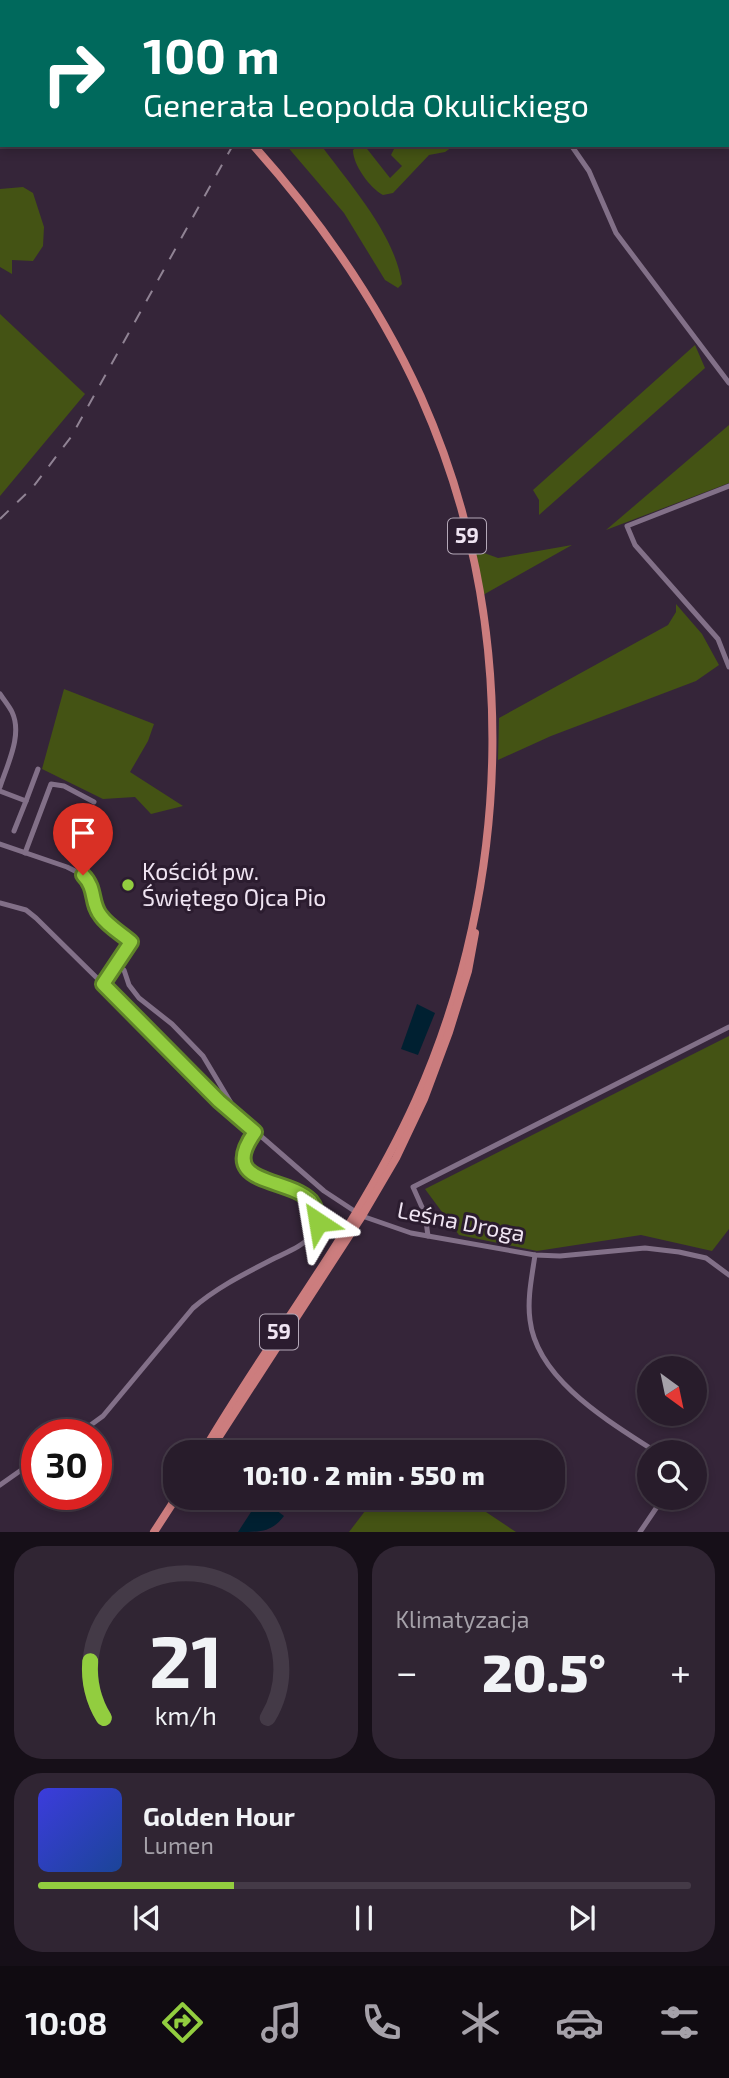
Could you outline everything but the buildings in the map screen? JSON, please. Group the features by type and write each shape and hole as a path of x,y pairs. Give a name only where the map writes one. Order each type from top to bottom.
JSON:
{"main road":[{"name":"59","path":"214,1440 358,1214 431,1062 454,996 476,915 488,839 492,759 492,708 483,622 460,507 422,399 386,327 323,228 256,147"},
{"path":"154,1532 168,1510"}],"street":[{"path":"572,147 589,171 616,233 729,383"},
{"path":"729,486 626,526 635,545 718,639 729,667"},
{"path":"1,697 12,712 16,736 0,789 26,801"},
{"path":"14,831 38,769"},
{"path":"25,853 51,784 64,786 94,802"},
{"path":"0,844 83,875 93,888 100,916 131,942 103,984"},
{"path":"0,903 26,910 36,918 219,1101 240,1118"},
{"name":"Leśna Droga","path":"124,970 129,985 139,998 172,1024 203,1056 240,1118 324,1191 358,1214 394,1229 428,1237 535,1255 559,1256 652,1248 706,1258 729,1275"},
{"path":"428,1237 425,1214 413,1187 729,1027"},
{"path":"99,1419 208,1294 287,1252 313,1234 318,1222 317,1210 312,1202 304,1196 259,1179 244,1164 242,1154 245,1145 255,1132"},
{"path":"535,1255 530,1322 551,1370 569,1390 639,1440"},
{"path":"0,1485 21,1471"},
{"path":"640,1532 655,1510"}],"green space":[{"path":"288,147 323,147 358,193 381,229 398,265 402,284 398,288 385,280 344,213"},
{"path":"366,147 390,178 402,166 391,155 395,147 452,147 445,152 429,155 393,193 383,195 368,182 359,169 353,150"},
{"path":"23,187 33,193 44,227 43,246 33,261 12,260 12,274 0,267 0,189"},
{"path":"0,314 85,394 0,496"},
{"path":"695,345 705,368 539,515 539,500 533,490"},
{"path":"729,425 729,483 606,530"},
{"path":"572,545 483,595 473,549 498,558"},
{"path":"676,604 702,634 719,665 696,681 551,736 498,760 499,718 668,625 676,612"},
{"path":"64,689 154,724 148,741 130,772 183,806 151,814 135,797 103,799 42,769"},
{"path":"729,1036 729,1229 712,1251 641,1235 537,1251 459,1235 425,1189"},
{"path":"366,1510 483,1510 516,1532 349,1532"}],"water":[{"path":"417,1004 435,1013 418,1055 401,1049"},
{"path":"252,1510 276,1510 284,1516 265,1530 238,1532"}],"railway":[{"path":"0,519 33,487 71,437 232,147"}],"place":[{"name":"Kościół pw. Świętego Ojca Pio","path":"128,885"}],"route":[{"path":"83,875 93,888 100,916 131,942 103,984 219,1101 255,1132 242,1154 244,1164 250,1172 259,1179 304,1196 317,1210 318,1222"}]}
